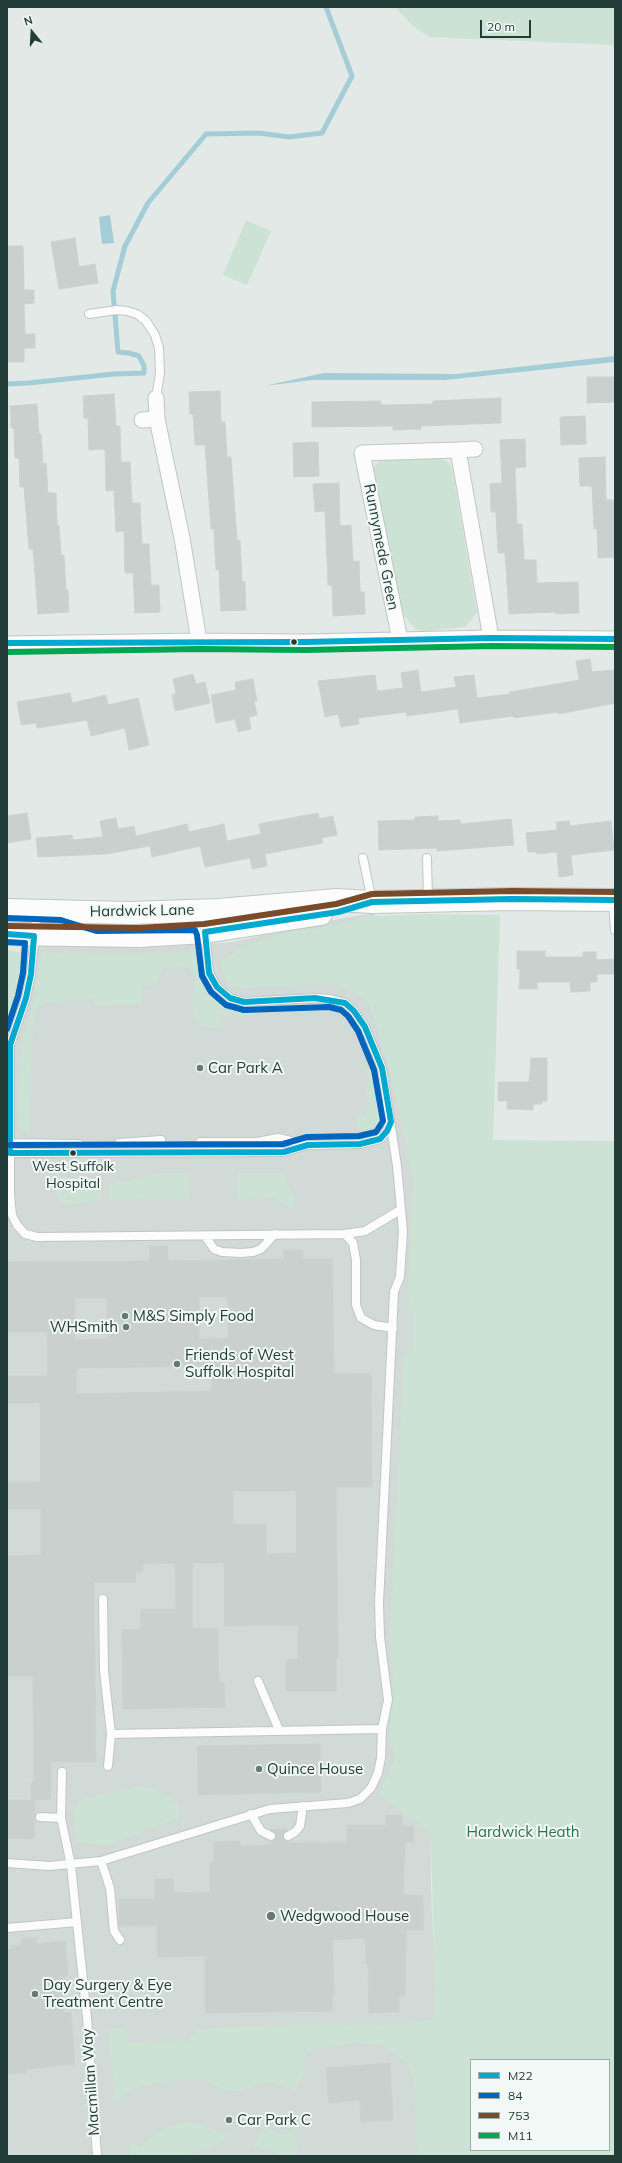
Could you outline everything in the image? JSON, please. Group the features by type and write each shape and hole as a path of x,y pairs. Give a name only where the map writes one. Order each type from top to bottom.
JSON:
{"street":[{"path":"156,398 150,420 182,538 199,641"},
{"name":"Runnymede Green","path":"400,640 355,452 475,449"},
{"path":"458,450 491,638"},
{"path":"7,644 199,641 305,642 491,638 615,640"},
{"name":"Hardwick Lane","path":"7,910 130,913 218,910 336,900 372,902 428,900 614,900"},
{"name":"Hardwick Lane","path":"7,934 33,943 139,936 206,940 280,921 338,912 372,902"}],"lane":[{"path":"89,314 117,310 138,314 146,321 155,334 160,361 160,373 156,398"},
{"path":"363,858 372,902"},
{"path":"427,858 428,900"},
{"path":"614,900 615,930"},
{"path":"7,1863 71,1865 101,1862 250,1814 287,1806 348,1803 360,1799 371,1788 378,1773 381,1758 382,1729 388,1700 382,1658 379,1610 394,1292 400,1277 402,1231 397,1166 391,1122 382,1068 376,1049 366,1027 354,1011 345,1003 330,999 315,998 250,1002 230,998 217,987 209,972 206,958 206,940 200,924 193,921 97,923 53,912 36,919 31,974 26,998 10,1045 10,1196 12,1215 17,1225 25,1234 37,1237 345,1234 366,1230 400,1210"},
{"path":"200,1142 257,1142 278,1138 308,1145 360,1144 380,1139 387,1131 391,1122"},
{"path":"119,1142 161,1140"},
{"path":"10,1143 79,1144"},
{"path":"10,1153 284,1152 308,1145"},
{"path":"205,1236 214,1249 222,1252 241,1253 253,1252 261,1249 275,1234"},
{"path":"345,1234 353,1242 356,1260 356,1305 361,1318 374,1325 393,1328"},
{"path":"103,1599 104,1671 111,1734 108,1766"},
{"path":"258,1681 279,1730"},
{"path":"111,1734 382,1729"},
{"name":"Macmillan Way","path":"62,1772 61,1818 71,1865 86,2018 97,2156"},
{"path":"288,1836 295,1832 300,1826 303,1806"},
{"path":"250,1814 261,1831 270,1836"},
{"path":"40,1817 61,1818"},
{"path":"101,1862 110,1888 114,1931 120,1940"},
{"path":"7,1928 77,1922"}],"shaded area":[{"name":"West Suffolk Hospital","path":"374,913 417,1094 435,1400 431,1886 442,2156 7,2156 7,950 19,952 43,946 194,945 232,942 317,923"}],"green space":[{"path":"395,7 615,7 615,45 430,37 414,27"},
{"path":"246,220 271,231 247,285 223,275"},
{"path":"437,458 447,461 452,468 477,613 465,627 424,631 415,629 401,611 373,474 375,464 384,460"},
{"name":"Hardwick Heath","path":"425,914 500,915 493,1140 615,1141 615,2156 418,2156 414,2082 408,2064 381,2044 350,2043 306,2051 305,2073 295,2090 272,2082 240,2091 226,2091 208,2081 184,2079 152,2084 131,2090 115,2102 108,2029 126,2028 128,2043 187,2041 197,2029 328,2024 384,2025 432,2020 435,2010 431,1832 378,1795 395,1758 389,1732 394,1699 390,1637 404,1353 413,1352 414,1313 408,1312 413,1179 392,1080 367,1000 335,984 242,988 231,986 225,979 220,962 245,946 289,932 326,927 370,916"},
{"path":"7,951 19,952 24,959 25,973 21,994 14,1012 7,1020"},
{"path":"41,952 116,954 194,952 200,971 212,992 232,1007 258,1010 256,1016 220,1015 220,1028 200,1027 192,1012 195,977 189,967 163,969 156,984 142,985 141,1004 95,1005 92,999 47,1003 37,1008 33,1024 29,1136 18,1125 21,1046 33,1006"},
{"path":"364,1062 374,1076 382,1126 366,1131 358,1129 356,1115 366,1115 368,1077 366,1068 359,1065"},
{"path":"159,1173 184,1173 188,1176 189,1199 109,1200 109,1185"},
{"path":"237,1173 284,1173 285,1181 295,1197 293,1210 273,1197 238,1199"},
{"path":"52,1174 101,1185 101,1200 66,1205 59,1200 55,1193"},
{"path":"138,1787 155,1789 179,1804 178,1818 108,1845 77,1842 74,1819 77,1803 86,1798"},
{"path":"182,2123 199,2124 228,2134 221,2142 209,2149 182,2156 131,2156 129,2149 131,2141 141,2147 151,2136 167,2127"},
{"path":"262,2126 287,2136 293,2127 297,2146 295,2156 276,2156 277,2152 253,2147"}],"water":[{"path":"110,215 114,243 102,244 99,217"},
{"path":"615,356 615,362 445,380 312,380 264,386 324,373 456,374"}],"building":[{"path":"75,238 79,267 95,264 98,283 59,289 51,242"},
{"path":"7,246 23,246 24,290 34,290 34,303 24,304 25,334 35,334 35,348 24,348 24,362 7,362"},
{"path":"587,377 615,377 615,402 587,403"},
{"path":"220,391 221,422 225,422 227,457 231,457 237,541 240,540 242,582 245,582 246,610 221,611 219,569 216,570 214,529 211,529 205,445 195,445 193,414 190,414 189,392"},
{"path":"114,394 116,426 120,426 121,462 130,462 132,503 140,503 142,544 149,544 151,585 159,585 160,612 135,613 133,573 125,573 124,531 116,532 114,490 106,491 105,449 89,450 88,418 84,418 83,396"},
{"path":"501,398 501,423 421,426 421,429 393,430 393,426 312,427 312,402 381,401 381,405 433,404 433,401"},
{"path":"37,404 43,464 46,463 48,493 56,493 57,525 59,525 61,556 64,555 69,612 38,614 33,549 29,549 24,487 20,487 19,458 15,458 14,428 11,428 10,406"},
{"path":"585,416 586,444 561,445 560,417"},
{"path":"525,439 526,467 515,468 517,524 522,524 524,560 536,560 537,583 578,582 579,613 556,614 556,612 509,614 505,553 498,553 496,512 491,512 490,484 502,483 500,440"},
{"path":"318,442 319,476 294,477 293,443"},
{"path":"605,457 606,500 615,500 615,557 598,558 597,529 594,529 592,486 580,486 579,458"},
{"path":"339,483 340,526 351,525 353,562 359,561 360,592 364,592 365,614 333,616 332,585 328,585 325,511 315,512 313,484"},
{"path":"590,659 592,672 615,670 615,703 559,714 558,712 514,718 514,716 460,723 458,709 407,716 406,712 358,718 359,724 341,727 338,714 325,717 318,681 375,675 377,691 403,688 401,673 418,670 421,692 456,687 454,677 474,675 477,698 510,694 510,692 579,680 576,661"},
{"path":"193,674 196,684 205,682 210,703 175,711 172,695 176,694 173,679"},
{"path":"253,679 257,701 254,701 257,715 249,717 251,729 238,732 235,719 216,723 211,695 236,690 235,682"},
{"path":"70,693 72,703 106,695 108,705 138,698 149,745 129,750 125,728 91,736 87,720 37,728 36,723 21,725 17,702"},
{"path":"27,813 31,839 7,843 7,816"},
{"path":"318,813 319,819 333,816 337,835 322,838 323,843 265,854 267,866 252,869 250,858 205,867 200,846 152,857 150,846 106,854 38,857 36,838 72,835 73,840 103,837 100,821 116,818 118,829 134,826 136,836 187,824 189,832 224,824 227,841 261,834 259,824"},
{"path":"438,816 438,821 460,820 460,824 511,819 514,845 437,851 437,848 379,850 378,821 415,820 415,817"},
{"path":"569,821 570,826 611,821 614,850 571,855 573,875 559,877 557,852 537,854 537,852 528,852 526,833 557,830 556,822"},
{"path":"517,951 545,951 545,957 583,957 583,952 596,952 596,960 615,959 615,974 597,974 597,982 590,982 590,991 571,992 570,982 537,982 537,989 519,989 520,969 517,969"},
{"path":"531,1058 547,1058 547,1101 542,1101 542,1104 533,1104 533,1110 507,1109 507,1101 498,1101 498,1082 529,1082"},
{"path":"149,1246 167,1246 168,1261 284,1259 284,1250 302,1250 303,1259 332,1259 334,1374 371,1373 372,1487 336,1487 338,1657 336,1657 336,1691 286,1691 286,1660 298,1659 298,1625 224,1626 224,1563 192,1563 192,1628 218,1628 219,1683 224,1682 225,1707 123,1709 122,1630 140,1629 141,1609 176,1609 175,1563 143,1564 143,1572 136,1572 136,1582 94,1582 96,1762 51,1762 51,1799 31,1800 31,1782 34,1782 33,1676 7,1676 7,1556 41,1555 41,1509 7,1509 7,1482 40,1482 40,1403 7,1403 7,1376 48,1376 47,1332 7,1332 7,1262 150,1261","holes":["199,1297 228,1297 228,1338 199,1339","75,1298 107,1298 108,1339 75,1340","212,1366 212,1391 76,1394 76,1368","233,1491 296,1491 296,1553 267,1554 266,1524 233,1524"]},
{"name":"Quince House","path":"320,1744 321,1792 198,1795 197,1746"},
{"path":"8,1800 35,1800 34,1839 8,1838"},
{"name":"Wedgwood House","path":"386,1815 402,1815 402,1826 413,1826 414,1842 405,1842 403,1895 423,1895 424,1930 406,1930 405,1996 399,1996 399,2012 369,2013 368,1964 366,1964 365,1938 332,1940 334,1993 332,1993 332,2011 205,2013 205,1956 157,1957 157,1925 119,1926 119,1899 155,1899 155,1879 173,1879 174,1893 210,1892 210,1862 214,1862 214,1842 240,1841 240,1846 271,1845 271,1841 274,1840 276,1836 270,1829 288,1829 283,1836 288,1843 347,1842 347,1825 386,1825"},
{"name":"Day Surgery & Eye Treatment Centre","path":"36,1938 36,1944 65,1941 68,1976 61,1977 64,2013 71,2012 75,2064 27,2069 27,2073 7,2074 7,1949 11,1949 11,1946 21,1945 21,1939"},
{"path":"390,2063 393,2120 361,2122 360,2100 329,2103 326,2068"}],"waterway":[{"path":"7,384 114,374 144,373 144,366 139,356 118,352 113,291 125,246 148,203 206,134 259,133 289,137 322,133 352,76 326,7"}],"transit line":[{"name":"M22","path":"7,643 305,642 491,638 615,639"},
{"name":"M11","path":"7,652 199,649 305,650 491,646 615,647"},
{"name":"753","path":"7,926 139,928 204,924 336,904 372,894 512,891 615,892"},
{"name":"M22","path":"7,934 34,936 31,974 26,998 10,1045 10,1153 284,1152 308,1145 360,1144 380,1139 387,1131 391,1122 382,1068 365,1027 354,1011 345,1003 315,998 244,1002 230,998 217,987 209,973 205,932 338,912 372,902 512,899 615,900"},
{"name":"84","path":"7,918 61,920 96,931 195,930 197,935 202,976 211,992 226,1005 244,1010 329,1007 341,1010 348,1016 358,1031 374,1070 383,1121 376,1132 359,1136 307,1137 283,1144 10,1145"},
{"name":"84","path":"7,942 25,943 23,973 18,996 7,1029"}],"place":[{"name":"Car Park A","path":"200,1068"},
{"name":"West Suffolk Hospital","path":"73,1153"},
{"name":"M&S Simply Food","path":"125,1316"},
{"name":"WHSmith","path":"126,1327"},
{"name":"Friends of West Suffolk Hospital","path":"177,1364"},
{"name":"Quince House","path":"259,1769"},
{"name":"Wedgwood House","path":"271,1916"},
{"name":"Day Surgery & Eye Treatment Centre","path":"35,1994"},
{"name":"Car Park C","path":"229,2120"}]}
